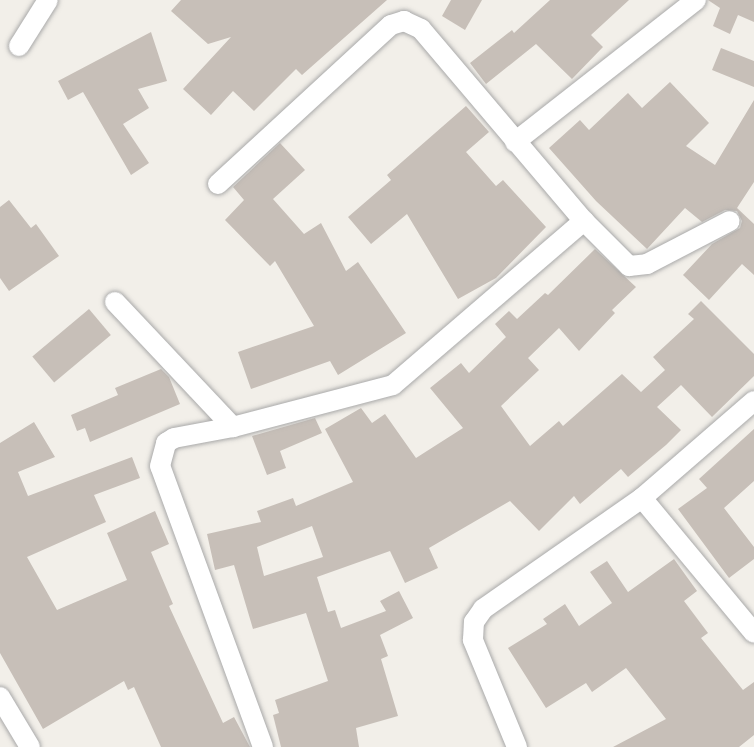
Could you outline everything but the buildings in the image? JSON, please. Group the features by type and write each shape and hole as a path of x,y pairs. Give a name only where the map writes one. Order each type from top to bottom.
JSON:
{"street":[{"path":"19,46 48,0"},
{"path":"515,142 696,0"},
{"path":"218,183 391,25 404,21 422,29 515,142 622,261 639,267 730,221"},
{"path":"263,747 160,466 161,453 174,438 233,428 393,385 584,221"},
{"path":"115,302 233,428"},
{"path":"517,747 473,640 474,622 483,609 642,498 754,402"},
{"path":"642,498 754,633"},
{"path":"0,698 30,747"}]}
